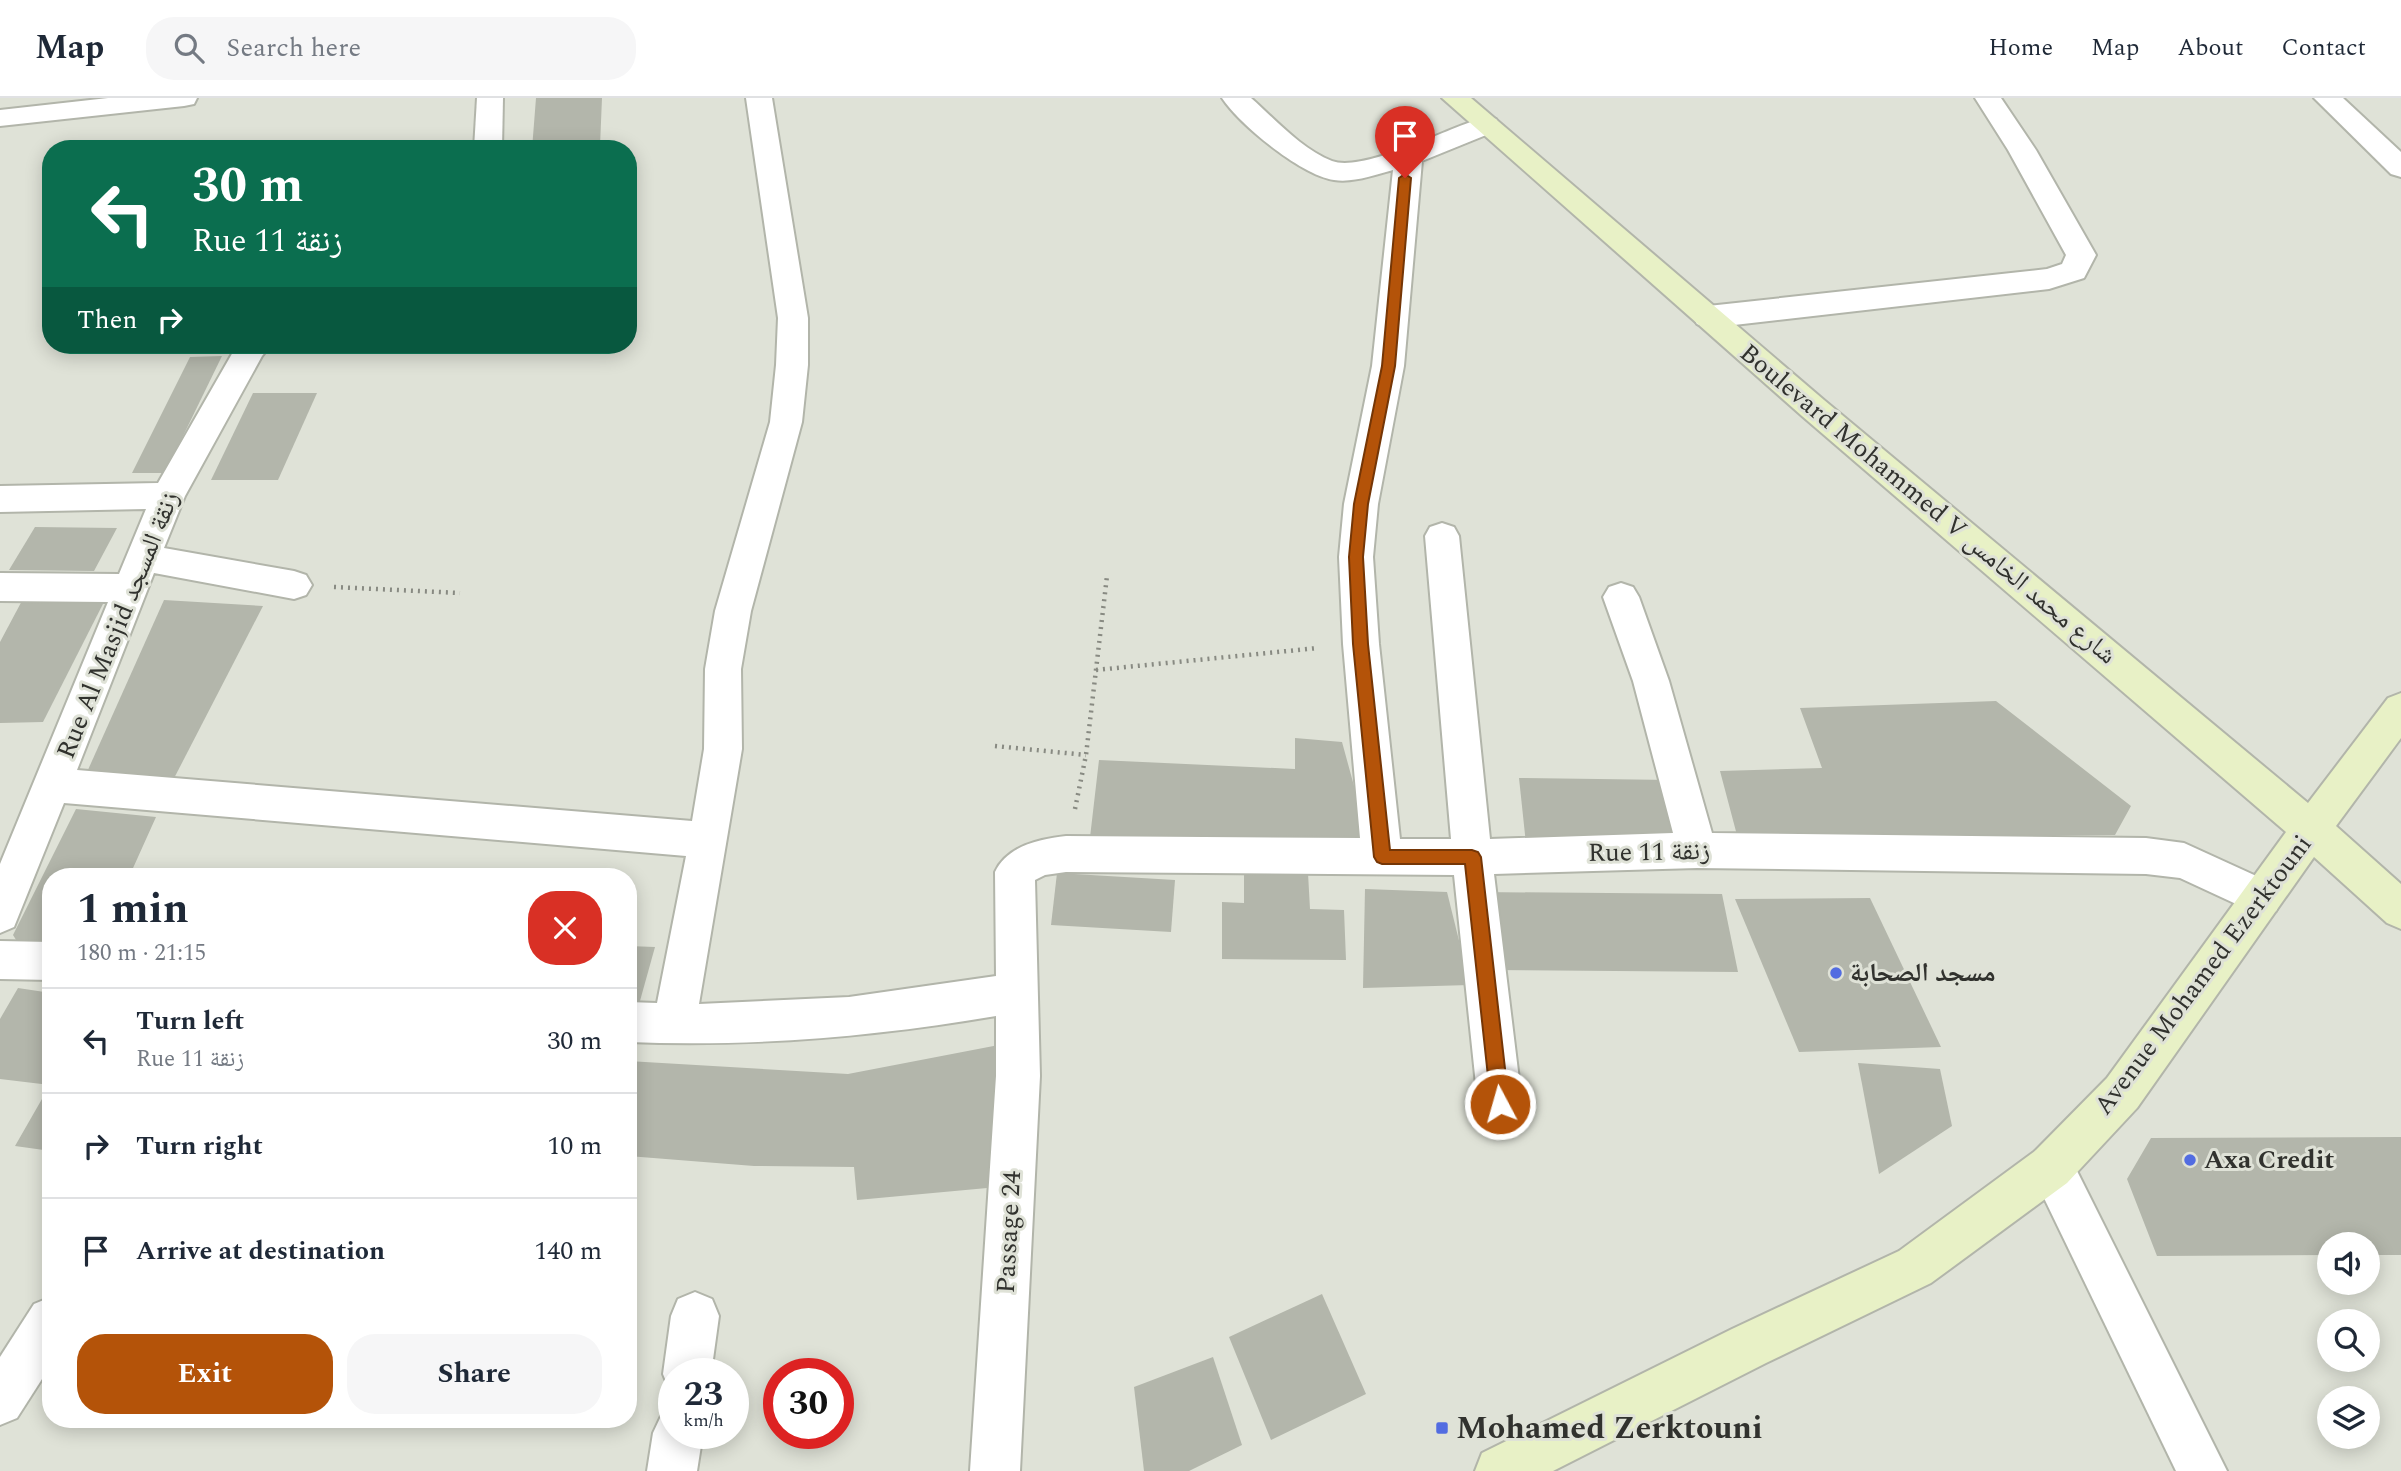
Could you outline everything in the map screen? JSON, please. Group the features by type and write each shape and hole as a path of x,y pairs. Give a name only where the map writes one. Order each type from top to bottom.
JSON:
{"main road":[{"name":"Boulevard Mohammed V شارع محمد الخامس","path":"1455,98 1708,317 2311,829 2401,910"},
{"name":"Avenue Mohamed Ezerktouni","path":"1517,1467 1761,1340 1915,1267 2051,1167 2122,1093 2311,829 2401,709"}],"street":[{"path":"0,118 184,98"},
{"path":"488,140 490,98"},
{"path":"674,1024 709,840 723,749 723,669 731,622 786,422 792,365 793,318 759,98"},
{"path":"1235,98 1317,168 1335,172 1408,156 1486,125"},
{"path":"1708,317 2049,279 2073,271 2081,255 2022,150 1988,98"},
{"path":"2327,98 2401,168"},
{"path":"1382,857 1361,644 1357,544 1361,504 1388,366 1408,156"},
{"name":"Rue Al Masjid زنقة المسجد","path":"0,914 168,496 247,354"},
{"path":"0,499 168,496"},
{"path":"1442,536 1472,857 1500,1104"},
{"path":"0,587 139,573 294,585"},
{"path":"1622,597 1651,681 1697,850"},
{"path":"52,785 709,840"},
{"name":"Rue 11 زنقة","path":"1047,858 1472,857 1697,850 2146,856 2184,861 2262,898"},
{"name":"Passage 24","path":"995,1471 1018,1076 1015,872 1047,858"},
{"path":"1,959 42,961"},
{"path":"637,1022 787,1021 877,1014 1018,992"},
{"path":"2051,1167 2202,1471"},
{"path":"689,1358 695,1316"},
{"path":"0,1401 42,1335"},
{"path":"672,1471 675,1449"}],"path":[{"path":"1047,858 1086,755 1107,576"},
{"path":"294,585 460,593"},
{"path":"1096,670 1361,644"},
{"path":"995,746 1086,755"}],"building":[{"path":"536,98 602,98 600,140 533,140"},
{"path":"222,356 165,473 132,473 190,357"},
{"path":"253,393 317,393 278,480 211,480"},
{"path":"35,527 117,528 94,571 9,570"},
{"path":"107,596 43,722 0,723 0,642 24,597"},
{"path":"164,600 263,606 169,788 83,781"},
{"path":"1996,701 2131,806 2115,835 1843,835 1738,839 1720,771 1822,768 1800,708"},
{"path":"1295,738 1342,742 1368,837 1326,837 1328,851 1089,846 1099,760 1295,769"},
{"path":"1519,778 1672,780 1684,847 1526,844"},
{"path":"76,809 156,817 133,868 46,868"},
{"path":"1057,873 1175,880 1171,932 1051,925"},
{"path":"1308,873 1310,909 1344,910 1346,960 1222,959 1222,902 1244,903 1244,875"},
{"path":"42,877 42,945 18,943 13,935"},
{"path":"1365,889 1447,892 1470,985 1363,988"},
{"path":"1479,892 1722,894 1738,972 1488,970"},
{"name":"مسجد الصحابة","path":"1870,898 1941,1047 1799,1052 1735,899"},
{"path":"637,946 655,947 638,1008"},
{"path":"18,988 42,992 42,1084 0,1079 0,1019"},
{"path":"1004,1044 998,1187 857,1200 854,1167 754,1166 637,1157 637,1062 848,1074"},
{"path":"1858,1063 1940,1069 1952,1126 1879,1174"},
{"path":"42,1099 42,1150 15,1146"},
{"path":"2401,1137 2401,1255 2380,1255 2380,1232 2317,1232 2317,1255 2157,1256 2127,1179 2151,1138"},
{"path":"1322,1294 1366,1394 1271,1440 1229,1337"},
{"path":"1213,1357 1242,1445 1189,1471 1144,1471 1134,1387"}],"place":[{"name":"مسجد الصحابة","path":"1836,973"},
{"name":"Axa Credit","path":"2190,1160"},
{"name":"Mohamed Zerktouni","path":"1442,1428"}],"route":[{"path":"1405,178 1388,366 1361,504 1356,557 1361,644 1382,857 1472,857 1500,1104"}]}
